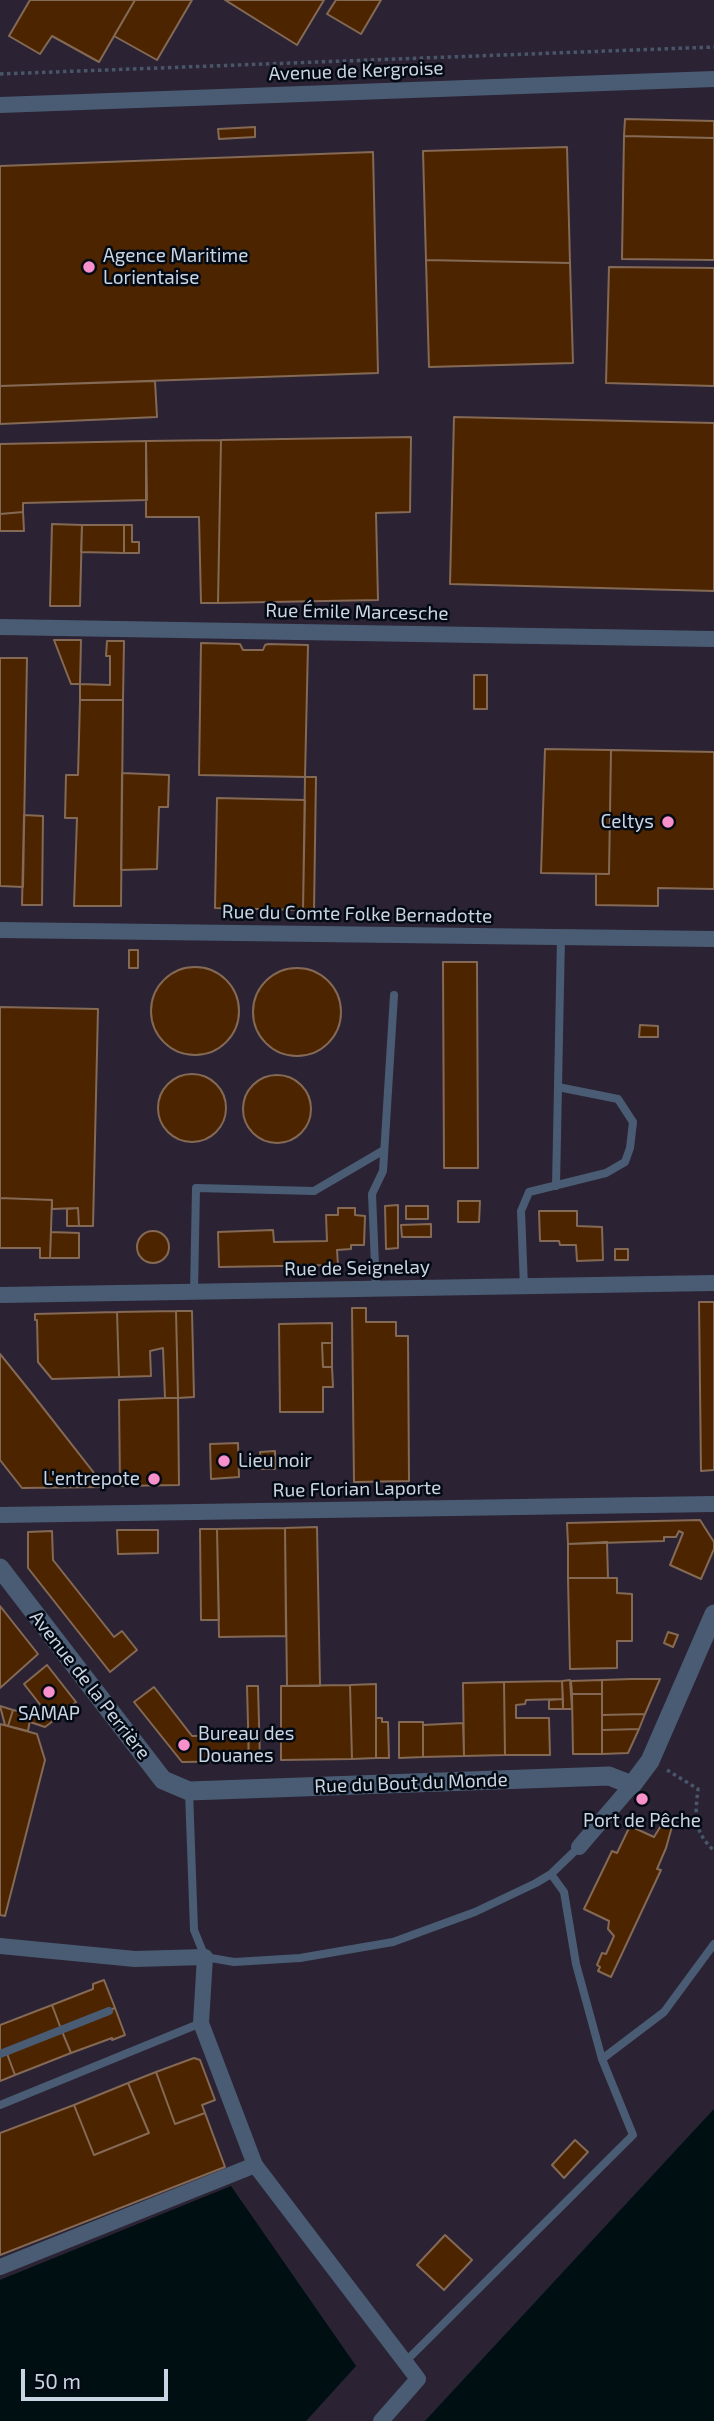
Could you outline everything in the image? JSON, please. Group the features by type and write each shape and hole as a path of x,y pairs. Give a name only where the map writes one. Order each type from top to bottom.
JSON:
{"street":[{"name":"Avenue de Kergroise","path":"0,105 714,79"},
{"name":"Rue Émile Marcesche","path":"0,627 714,639"},
{"name":"Rue du Comte Folke Bernadotte","path":"0,930 714,939"},
{"name":"Rue de Seignelay","path":"0,1296 714,1283"},
{"name":"Rue Florian Laporte","path":"0,1515 714,1504"},
{"name":"Avenue de la Perrière","path":"0,1568 163,1780 189,1791"},
{"path":"579,1847 650,1760 714,1614"},
{"name":"Rue du Bout du Monde","path":"189,1791 609,1776 632,1785"},
{"path":"0,1946 135,1959 205,1957 201,2023 255,2165 418,2379 381,2421"},
{"path":"0,2267 255,2165"}],"lane":[{"path":"556,1186 561,937"},
{"path":"376,1289 372,1194 383,1171 394,995"},
{"path":"524,1286 521,1211 529,1192 606,1173 625,1162 630,1148 633,1122 618,1099 558,1087"},
{"path":"194,1292 197,1188 314,1191 384,1150"},
{"path":"189,1791 194,1930 205,1957 234,1962 300,1958 393,1942 475,1912 551,1874 579,1847"},
{"path":"405,2362 634,2134 602,2059 576,1964 564,1892 551,1874"},
{"path":"602,2059 664,2012 714,1944"},
{"path":"0,2054 109,2011"},
{"path":"0,2105 201,2023"}],"path":[{"path":"0,74 714,47"},
{"path":"650,1760 698,1789 695,1816 698,1831 714,1852"}],"shaded area":[{"path":"0,0 714,0 714,2109 425,2421 306,2421 356,2366 231,2187 0,2280"},
{"path":"714,2109 714,2421 425,2421"},
{"path":"231,2186 356,2366 306,2421 0,2421 0,2280"}],"building":[{"path":"30,0 135,0 99,62 52,36 40,54 9,36"},
{"path":"135,0 192,0 157,60 114,36"},
{"path":"225,0 324,0 297,45"},
{"path":"336,0 381,0 361,34 327,14"},
{"path":"625,119 714,121 714,138 624,136"},
{"path":"255,127 255,137 219,139 218,129"},
{"path":"624,136 714,138 714,260 622,259"},
{"path":"567,147 570,263 426,260 423,151"},
{"path":"373,152 378,373 0,386 0,166"},
{"path":"426,260 570,263 573,363 429,367"},
{"path":"609,267 714,268 714,386 606,383"},
{"path":"155,381 157,417 0,424 0,386"},
{"path":"454,417 714,423 714,591 450,584"},
{"path":"411,437 410,512 376,513 378,600 218,603 221,440"},
{"path":"221,440 218,603 201,603 199,517 146,517 146,441"},
{"path":"146,441 147,500 23,503 23,512 0,514 0,444"},
{"path":"23,512 24,531 0,531 0,514"},
{"path":"52,524 82,525 80,606 50,606"},
{"path":"82,525 124,525 124,553 81,552"},
{"path":"124,525 132,525 132,542 139,542 139,553 124,553"},
{"path":"54,640 81,640 80,684 71,684"},
{"path":"107,641 124,641 123,700 80,700 80,684 110,685"},
{"path":"201,643 240,644 243,650 263,650 268,644 308,645 305,777 199,775"},
{"path":"0,658 27,658 23,887 0,886"},
{"path":"474,675 487,675 487,709 474,709"},
{"path":"80,700 123,700 121,906 74,906 77,818 65,818 66,775 78,775"},
{"path":"545,749 611,750 609,874 541,873"},
{"path":"611,750 714,752 714,889 658,888 658,906 596,905 596,874 609,874"},
{"path":"122,773 169,775 168,807 159,807 157,869 121,870"},
{"path":"305,777 316,777 314,910 303,910"},
{"path":"217,798 305,800 303,910 215,908"},
{"path":"24,815 43,816 42,905 22,905"},
{"path":"129,950 138,950 138,968 129,968"},
{"path":"443,962 477,962 478,1168 444,1168"},
{"path":"195,967 220,974 232,986 239,1011 232,1036 220,1048 195,1055 170,1048 158,1036 151,1011 158,986 170,974"},
{"path":"297,968 314,971 328,981 338,995 341,1012 338,1029 328,1043 314,1053 297,1056 280,1053 266,1043 256,1029 253,1012 256,995 266,981 280,971"},
{"path":"0,1007 98,1009 93,1226 79,1226 78,1208 52,1209 52,1200 0,1198"},
{"path":"640,1025 658,1026 658,1037 639,1037"},
{"path":"199,1074 220,1089 226,1101 224,1121 216,1132 199,1142 185,1142 168,1132 160,1121 158,1101 168,1084 179,1076"},
{"path":"284,1075 305,1090 311,1102 309,1122 301,1133 284,1143 270,1143 253,1133 245,1122 243,1102 253,1085 264,1077"},
{"path":"0,1198 52,1200 50,1258 40,1258 40,1248 0,1248"},
{"path":"458,1201 480,1201 479,1222 458,1222"},
{"path":"398,1205 398,1248 386,1249 385,1206"},
{"path":"406,1206 428,1206 428,1219 406,1219"},
{"path":"78,1208 79,1226 67,1226 67,1209"},
{"path":"338,1208 355,1208 355,1215 365,1216 364,1245 351,1245 351,1249 337,1250 338,1265 219,1267 218,1232 273,1230 274,1242 327,1241 326,1215 338,1215"},
{"path":"539,1211 577,1211 577,1226 602,1227 603,1260 577,1261 576,1245 540,1241"},
{"path":"431,1224 431,1237 402,1237 401,1225"},
{"path":"153,1231 165,1235 169,1247 165,1259 153,1263 141,1259 137,1247 141,1235"},
{"path":"51,1232 79,1233 79,1258 50,1258"},
{"path":"615,1249 628,1249 628,1260 615,1260"},
{"path":"699,1302 714,1302 714,1470 701,1471"},
{"path":"352,1308 366,1308 366,1322 396,1322 396,1336 408,1336 409,1481 354,1482"},
{"path":"176,1311 178,1398 165,1398 163,1348 150,1351 151,1376 119,1377 117,1312"},
{"path":"176,1311 192,1311 194,1397 178,1398"},
{"path":"117,1312 119,1377 52,1379 38,1362 35,1314"},
{"path":"332,1323 332,1343 322,1343 323,1367 332,1367 333,1387 323,1387 323,1412 280,1412 279,1324"},
{"path":"322,1343 332,1343 332,1367 323,1367"},
{"path":"0,1354 105,1487 22,1488 0,1460"},
{"path":"178,1398 179,1485 120,1486 119,1400"},
{"name":"Lieu noir","path":"238,1443 239,1477 211,1479 210,1444"},
{"path":"275,1451 275,1469 261,1469 260,1452"},
{"path":"700,1520 714,1542 714,1549 701,1579 670,1565 683,1533 679,1531 676,1537 664,1537 664,1541 568,1544 567,1523"},
{"path":"317,1527 320,1686 287,1686 285,1528"},
{"path":"285,1528 286,1636 219,1637 217,1529"},
{"path":"200,1529 217,1529 219,1620 201,1620"},
{"path":"117,1530 158,1530 158,1553 118,1554"},
{"path":"52,1531 53,1560 114,1637 122,1631 137,1650 110,1672 28,1568 28,1532"},
{"path":"607,1542 608,1578 568,1578 568,1544"},
{"path":"568,1578 617,1578 617,1593 632,1594 632,1641 617,1641 617,1668 570,1669"},
{"path":"0,1606 38,1654 0,1688"},
{"path":"668,1632 678,1635 673,1647 664,1643"},
{"path":"47,1665 76,1702 53,1721 24,1684"},
{"path":"660,1679 645,1714 602,1715 602,1680"},
{"path":"570,1680 572,1709 563,1709 562,1681"},
{"path":"602,1680 602,1694 572,1694 571,1681"},
{"path":"562,1681 563,1699 526,1700 525,1704 516,1705 516,1718 549,1718 550,1755 505,1755 504,1682"},
{"path":"504,1682 505,1755 464,1756 463,1683"},
{"path":"376,1684 376,1758 352,1759 350,1685"},
{"path":"350,1685 352,1759 281,1760 281,1686"},
{"path":"247,1686 258,1686 260,1761 249,1761"},
{"path":"154,1687 192,1736 248,1735 249,1761 182,1762 134,1702"},
{"path":"572,1694 602,1694 602,1754 573,1754"},
{"path":"563,1699 563,1709 549,1709 549,1700"},
{"path":"0,1706 13,1710 8,1726 5,1725"},
{"path":"13,1710 31,1714 28,1731 8,1726"},
{"path":"31,1714 43,1717 47,1714 53,1721 45,1727 30,1722"},
{"path":"645,1714 639,1729 602,1730 602,1715"},
{"path":"376,1718 388,1722 389,1758 376,1758"},
{"path":"399,1722 423,1722 423,1757 399,1758"},
{"path":"463,1723 464,1756 423,1757 423,1725"},
{"path":"0,1724 37,1734 45,1760 5,1916 0,1915"},
{"path":"639,1729 628,1753 602,1754 602,1730"},
{"path":"665,1819 673,1823 657,1869 661,1870 611,1977 598,1971 600,1967 597,1965 602,1953 606,1954 614,1936 608,1929 609,1921 584,1909 612,1851 617,1853 630,1826 654,1837"},
{"path":"104,1980 115,2008 61,2029 52,2005 93,1989 93,1984"},
{"path":"52,2005 61,2029 0,2052 0,2025"},
{"path":"115,2008 125,2035 71,2053 61,2029"},
{"path":"61,2029 71,2053 15,2075 6,2051"},
{"path":"6,2051 15,2075 0,2081 0,2052"},
{"path":"194,2058 200,2060 215,2100 202,2105 205,2113 175,2124 156,2072"},
{"path":"156,2072 175,2124 205,2113 225,2167 0,2255 0,2133 74,2105 94,2155 149,2133 128,2083"},
{"path":"128,2083 149,2133 94,2155 74,2105"},
{"path":"575,2140 588,2152 564,2178 552,2165"},
{"path":"445,2235 472,2260 444,2290 417,2265"}],"place":[{"name":"Agence Maritime Lorientaise","path":"89,267"},
{"name":"Celtys","path":"668,822"},
{"name":"Lieu noir","path":"224,1461"},
{"name":"L'entrepote","path":"154,1479"},
{"name":"SAMAP","path":"49,1692"},
{"name":"Bureau des Douanes","path":"184,1745"},
{"name":"Port de Pêche","path":"642,1799"}]}
